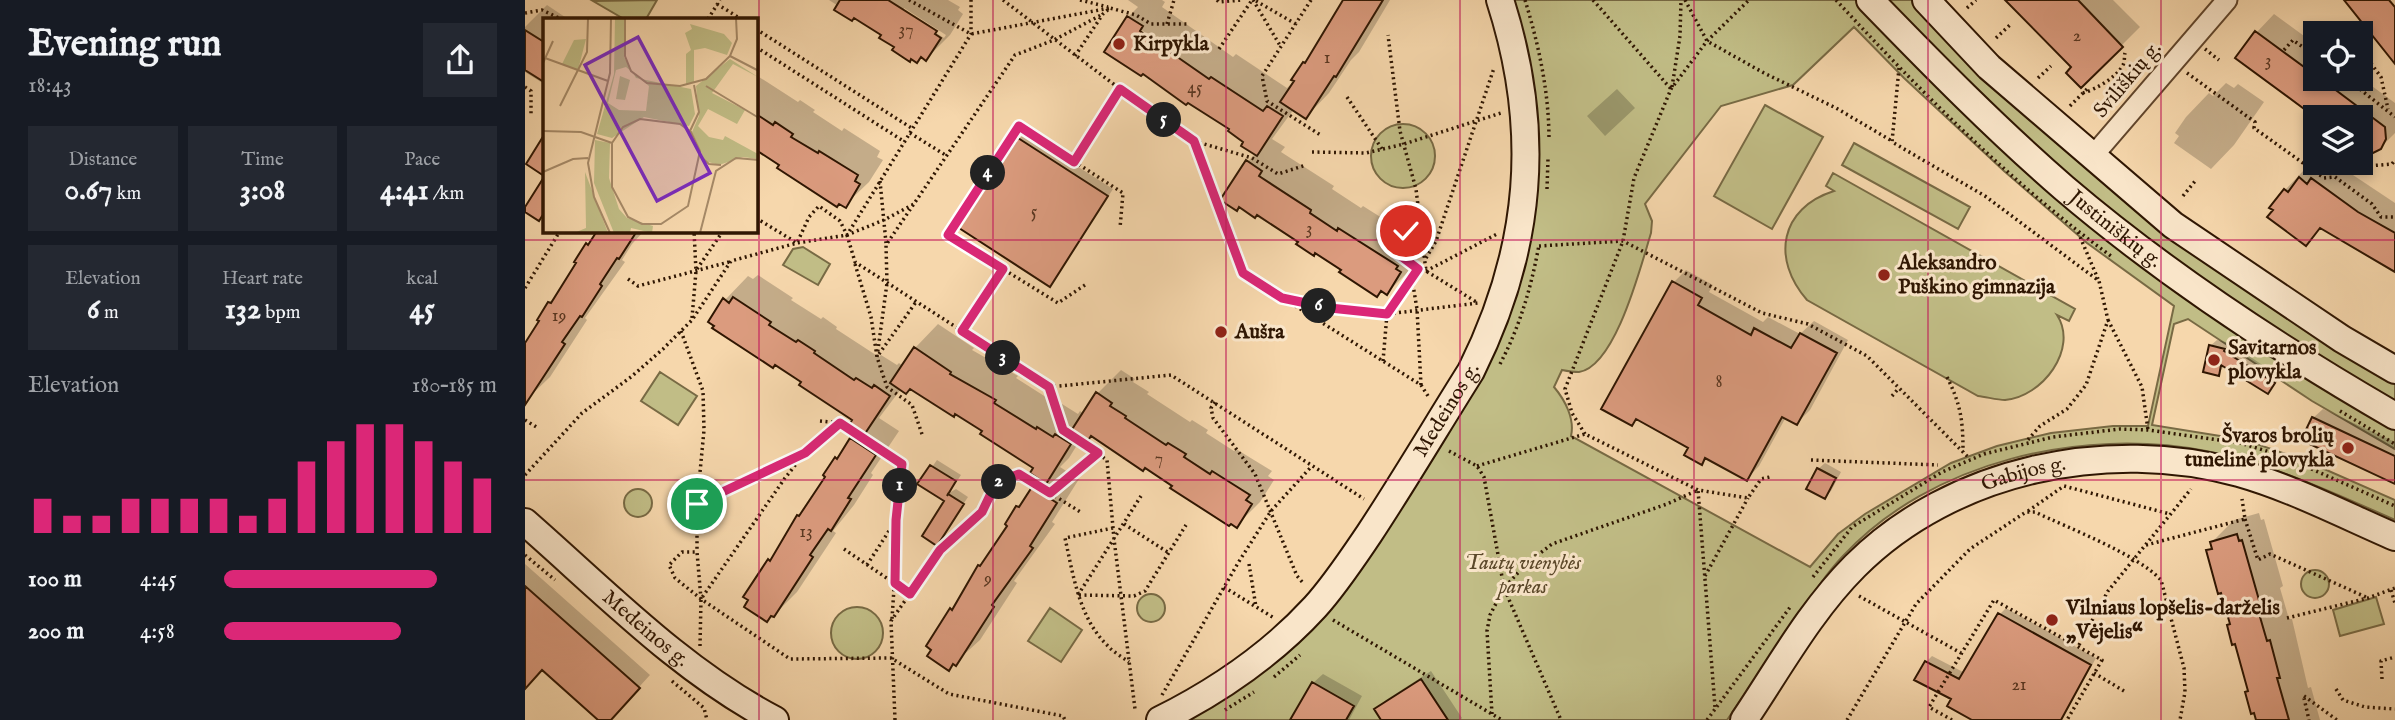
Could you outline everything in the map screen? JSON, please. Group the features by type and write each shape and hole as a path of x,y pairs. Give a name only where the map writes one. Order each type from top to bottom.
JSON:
{"street":[{"name":"Medeinos g.","path":"1160,709 1213,691 1255,662 1316,607 1384,511 1471,371 1503,297 1515,254 1525,180 1526,144 1520,80 1515,51 1500,0"},
{"name":"Justiniškių g.","path":"1870,0 1954,87 2064,187 2127,238 2212,301 2333,380 2395,416"},
{"name":"Justiniškių g.","path":"1926,0 1989,67 2092,157 2195,240 2342,339 2395,370"},
{"name":"Sviliškių g.","path":"2092,157 2227,0"},
{"name":"Gabijos g.","path":"1744,720 1827,598 1879,543 1914,518 1957,494 2027,472 2071,463 2116,459 2167,460 2209,466 2265,481 2395,537"},
{"name":"Medeinos g.","path":"525,522 680,659 734,697 775,720"}],"path":[{"path":"909,0 971,34 1110,8"},
{"path":"847,235 971,34 971,0"},
{"path":"1003,0 1075,56 1194,141 1252,158 1278,174 1306,165"},
{"path":"1080,0 1136,15 1151,24 1188,24"},
{"path":"1167,24 1174,0"},
{"path":"1217,0 1242,0"},
{"path":"1253,0 1296,24"},
{"path":"1253,0 1281,47"},
{"path":"1219,49 1253,0"},
{"path":"1310,0 1262,76 1267,101 1322,136"},
{"path":"1593,0 1671,89"},
{"path":"1683,0 1671,89 1634,178 1623,242 1565,389 1572,413 1585,434 1698,490 1748,498"},
{"path":"1683,0 1707,41 1764,73 1836,108 1985,196 2099,281"},
{"path":"1671,89 1707,41 1749,0"},
{"path":"1967,8 1976,0"},
{"path":"710,18 718,2 740,18"},
{"path":"886,246 1015,54 1054,40 1110,8"},
{"path":"525,13 542,10 559,18"},
{"path":"1075,56 1103,14"},
{"path":"1996,38 2011,24"},
{"path":"758,30 947,156"},
{"path":"1388,35 1404,144 1416,189 1426,271"},
{"path":"2284,50 2293,40 2303,47"},
{"path":"758,48 905,142"},
{"path":"2083,93 2095,89 2123,65 2125,52"},
{"path":"1426,258 1436,241 1495,63"},
{"path":"2038,78 2051,66"},
{"path":"2373,67 2381,77 2388,109"},
{"path":"1892,142 1899,68"},
{"path":"2191,76 2256,122 2254,128 2324,178 2335,177 2372,204 2381,217 2395,217"},
{"path":"525,87 531,91 531,116"},
{"path":"2070,106 2089,87"},
{"path":"1074,162 1120,89"},
{"path":"2363,91 2395,117"},
{"path":"1347,97 1382,149"},
{"path":"1312,152 1366,153 1404,144 1503,112"},
{"path":"1085,285 1058,303 948,235 1019,126 1123,193 1120,228"},
{"path":"1194,141 1243,273 1420,385 1428,396"},
{"path":"2373,166 2392,164 2395,160"},
{"path":"2183,196 2196,180"},
{"path":"877,357 887,283 880,181"},
{"path":"628,279 638,286 797,243 847,235 914,204"},
{"path":"797,243 809,217 819,206 840,221 847,235 871,317 877,357 887,387 912,405 923,437"},
{"path":"1282,298 1330,308 1387,314 1478,303 1426,271 1418,269 1393,250 1419,211"},
{"path":"758,219 797,243"},
{"path":"2077,230 2099,281 2108,320 2142,387 2148,430"},
{"path":"525,288 559,233"},
{"path":"692,320 696,271 695,233"},
{"path":"696,271 722,233"},
{"path":"1426,271 1498,234"},
{"path":"1539,246 1623,242 1762,313 1808,324 1867,356 1970,459"},
{"path":"525,475 582,413 631,377 692,320 731,261"},
{"path":"855,262 1049,387 1171,375 1363,499"},
{"path":"962,331 1003,269"},
{"path":"1383,361 1387,314 1418,269"},
{"path":"1412,278 1417,309 1420,385"},
{"path":"877,357 916,302"},
{"path":"2025,443 2040,426 2067,409 2086,384 2108,320"},
{"path":"681,331 703,391 704,430 697,504 700,646"},
{"path":"1947,377 1963,414 1963,452"},
{"path":"1049,387 1063,430 1107,460 1135,709"},
{"path":"1892,396 1899,388"},
{"path":"1215,402 1211,408 1213,418 1255,474 1297,576 1304,584"},
{"path":"525,421 538,428"},
{"path":"820,421 840,423 902,464 891,621 895,720"},
{"path":"701,599 785,478 805,453 840,423"},
{"path":"1813,578 1852,527 1943,472 1970,459 2053,437 2120,429 2148,430 2240,443 2280,455 2395,506"},
{"path":"1477,466 1585,434"},
{"path":"1449,450 1477,466 1485,477 1504,588 1561,720"},
{"path":"697,504 805,453"},
{"path":"1050,493 1098,453"},
{"path":"1811,460 1938,465"},
{"path":"1160,709 1224,587 1271,511 1311,467"},
{"path":"891,621 940,550 982,512 996,483 1019,474 1082,513"},
{"path":"1705,577 1748,498 1761,480 1770,477"},
{"path":"1847,720 1916,604 1970,549 2064,486 2171,514"},
{"path":"2079,645 2108,591 2191,489"},
{"path":"1698,490 1715,708"},
{"path":"1492,714 1487,631 1493,608 1504,588 1526,564 1552,544 1667,504 1698,490"},
{"path":"1078,595 1141,496"},
{"path":"2242,499 2245,519 2258,560 2270,554 2368,598"},
{"path":"2027,512 2035,512 2133,559 2154,572 2161,580 2186,680 2180,720"},
{"path":"2144,546 2245,519"},
{"path":"867,565 896,520"},
{"path":"1123,524 1169,553"},
{"path":"1078,595 1134,596 1145,591 1186,525"},
{"path":"1113,528 1065,538 1078,595 1090,621 1107,645 1129,662"},
{"path":"844,549 910,594"},
{"path":"697,552 682,552 669,565 675,578 701,599 790,659 891,658 949,694 1063,716 1065,720"},
{"path":"1249,564 1256,607"},
{"path":"1224,587 1274,618"},
{"path":"2287,618 2393,589 2395,603"},
{"path":"1859,596 1962,654"},
{"path":"1707,720 1797,598"},
{"path":"1952,720 1929,707 1994,600 2102,660 2067,720"},
{"path":"1333,620 1502,720"},
{"path":"2382,679 2381,661 2395,657"},
{"path":"2094,673 2124,691"},
{"path":"2336,689 2343,701 2365,707 2395,709"},
{"path":"2309,720 2304,696 2337,720"}],"green space":[{"path":"657,0 647,18 622,18 593,1"},
{"name":"Tautų vienybės parkas","path":"1510,0 1857,0 1894,40 1995,138 2395,426 2395,449 2312,401 2188,319 2174,324 2152,425 2245,440 2306,461 2395,500 2395,520 2279,471 2206,451 2158,445 2109,444 2060,449 2011,459 1964,475 1919,496 1879,523 1829,572 1727,720 1176,720 1286,648 1516,289","holes":["1854,27 1904,78 2004,171 2087,243 2174,306 2148,426 2113,426 2051,433 1997,446 1951,463 1865,514 1838,534 1810,567 1571,436 1572,423 1568,410 1554,387 1562,370 1579,372 1592,366 1615,334 1634,289 1651,233 1652,221 1645,204 1721,106 1793,85"]},
{"path":"1886,0 1913,0 2010,97 2395,380 2395,405 2216,290 2114,214 2026,137"},
{"path":"1765,105 1823,137 1772,229 1714,196"},
{"path":"1403,124 1421,130 1429,138 1435,156 1429,174 1421,182 1403,188 1385,182 1377,174 1371,156 1377,138 1385,130"},
{"path":"1854,143 1970,207 1958,229 1842,165"},
{"path":"1833,173 2075,309 2069,321 2057,315 2063,328 2063,342 2060,356 2044,381 2019,397 2005,400 1978,396 1807,300 1788,268 1785,252 1787,236 1792,222 1802,209 1834,191 1826,186"},
{"path":"803,247 830,264 818,285 783,265 793,249"},
{"path":"660,372 697,396 678,425 641,401"},
{"path":"638,489 648,493 652,503 648,513 638,517 628,513 624,503 628,493"},
{"path":"2315,570 2325,574 2329,584 2325,594 2315,598 2305,594 2301,584 2305,574"},
{"path":"1151,594 1161,598 1165,608 1161,618 1151,622 1141,618 1137,608 1141,598"},
{"path":"2376,597 2384,624 2340,636 2333,610"},
{"path":"857,607 876,614 883,633 876,652 857,659 838,652 831,633 838,614"},
{"path":"1050,608 1082,630 1061,662 1028,641"}],"building":[{"path":"840,0 888,0 937,31 935,34 941,38 926,61 921,57 917,63 911,59 910,62 879,38 881,35 854,18 852,21 834,10"},
{"path":"1343,0 1383,0 1336,77 1334,76 1306,119 1280,102 1294,81 1291,80 1303,62 1305,63"},
{"path":"2005,0 2078,0 2123,47 2081,88 2066,73 2071,67"},
{"path":"2344,0 2389,0 2395,7 2395,64 2373,36 2373,21 2361,21"},
{"path":"1127,16 1143,26 1140,31 1209,79 1211,77 1263,111 1267,106 1283,116 1257,156 1241,146 1243,142 1228,131 1229,129 1188,103 1186,105 1143,74 1141,76 1104,52"},
{"path":"525,30 543,41 543,81 525,70"},
{"path":"2255,31 2303,66 2303,91 2337,91 2356,105 2303,105 2303,108 2235,58"},
{"path":"758,115 773,125 775,122 793,134 791,137 858,175 855,181 860,184 846,208 839,204 837,207 777,168 779,165 758,151"},
{"path":"2373,118 2385,127 2386,139 2381,149 2373,153"},
{"path":"543,137 543,175 526,164"},
{"path":"1018,138 1108,196 1050,287 959,228"},
{"path":"1246,160 1262,171 1259,176 1311,210 1310,213 1398,266 1396,269 1401,272 1387,295 1381,291 1377,297 1257,215 1255,218 1239,207 1237,211 1220,200"},
{"path":"2299,177 2307,184 2311,178 2358,212 2395,233 2395,272 2320,228 2306,246 2267,217 2273,210 2269,208 2284,189 2288,192"},
{"path":"543,179 543,215 539,221 525,212 525,207"},
{"path":"596,233 636,233 600,284 602,286 582,317 580,316 562,342 565,344 525,405 525,343 586,243 588,245"},
{"path":"1672,281 1702,298 1698,305 1751,335 1754,328 1791,348 1800,333 1837,353 1797,425 1782,417 1747,481 1705,458 1702,465 1684,455 1688,448 1636,419 1632,426 1601,409"},
{"path":"733,297 771,322 769,325 815,351 814,353 854,380 856,378 872,388 874,385 890,396 864,435 849,425 852,420 799,385 801,382 775,365 773,368 712,328 714,326 708,322 723,298 729,303"},
{"path":"2209,345 2225,349 2224,351 2275,383 2268,394 2221,365 2219,376 2203,372"},
{"path":"914,347 951,372 950,374 996,400 994,403 1036,429 1037,427 1053,437 1055,434 1071,444 1046,484 1030,473 1033,468 980,434 982,431 910,389 906,394 890,383"},
{"path":"1096,392 1112,403 1110,406 1126,416 1125,418 1166,445 1168,443 1186,454 1184,457 1210,474 1212,471 1250,495 1246,500 1252,504 1237,528 1231,524 1229,526 1170,488 1172,486 1145,468 1143,471 1091,436 1087,442 1071,431"},
{"name":"Švaros brolių tunelinė plovykla","path":"2312,417 2395,456 2395,484 2301,440"},
{"path":"850,438 876,455 848,498 851,499 831,531 828,529 774,617 771,616 767,622 744,607 748,600 743,597 768,559 770,561 797,515 799,516 825,477 823,475"},
{"path":"930,465 956,481 948,494 964,504 937,546 922,536 944,501 917,484"},
{"path":"1817,468 1836,478 1825,499 1806,489"},
{"path":"1032,487 1057,503 1030,546 1033,548 992,605 994,607 956,666 953,664 949,671 927,656 931,650 926,646 950,608 952,610 978,565 980,566 1007,526 1005,524 1016,506 1019,507"},
{"path":"2237,534 2239,541 2242,540 2259,600 2261,610 2258,610 2267,641 2270,640 2289,720 2256,720 2254,713 2251,714 2245,692 2248,691 2227,625 2230,624 2221,593 2218,594 2206,550 2212,549 2210,542"},
{"path":"525,586 640,688 611,720 598,720 542,670 525,689"},
{"path":"1998,613 2091,665 2061,720 1972,720 1947,706 1951,699 1914,680 1925,661 1959,679"},
{"path":"1421,679 1448,720 1381,720 1374,709"},
{"path":"1312,682 1354,706 1346,720 1290,720"}],"place":[{"name":"Kirpykla","path":"1119,44"},
{"name":"Aleksandro Puškino gimnazija","path":"1884,275"},
{"name":"Aušra","path":"1221,332"},
{"name":"Savitarnos plovykla","path":"2214,360"},
{"name":"Švaros brolių tunelinė plovykla","path":"2348,448"},
{"name":"Vilniaus lopšelis-darželis „Vėjelis“","path":"2052,620"}],"route":[{"path":"697,504 805,453 840,423 902,464 896,520 895,583 910,594 940,550 982,512 996,483 1019,474 1050,493 1098,453 1063,430 1049,387 962,331 1003,269 948,235 1019,126 1074,162 1120,89 1194,141 1243,273 1282,298 1330,308 1387,314 1418,269 1393,250 1406,231"}]}
